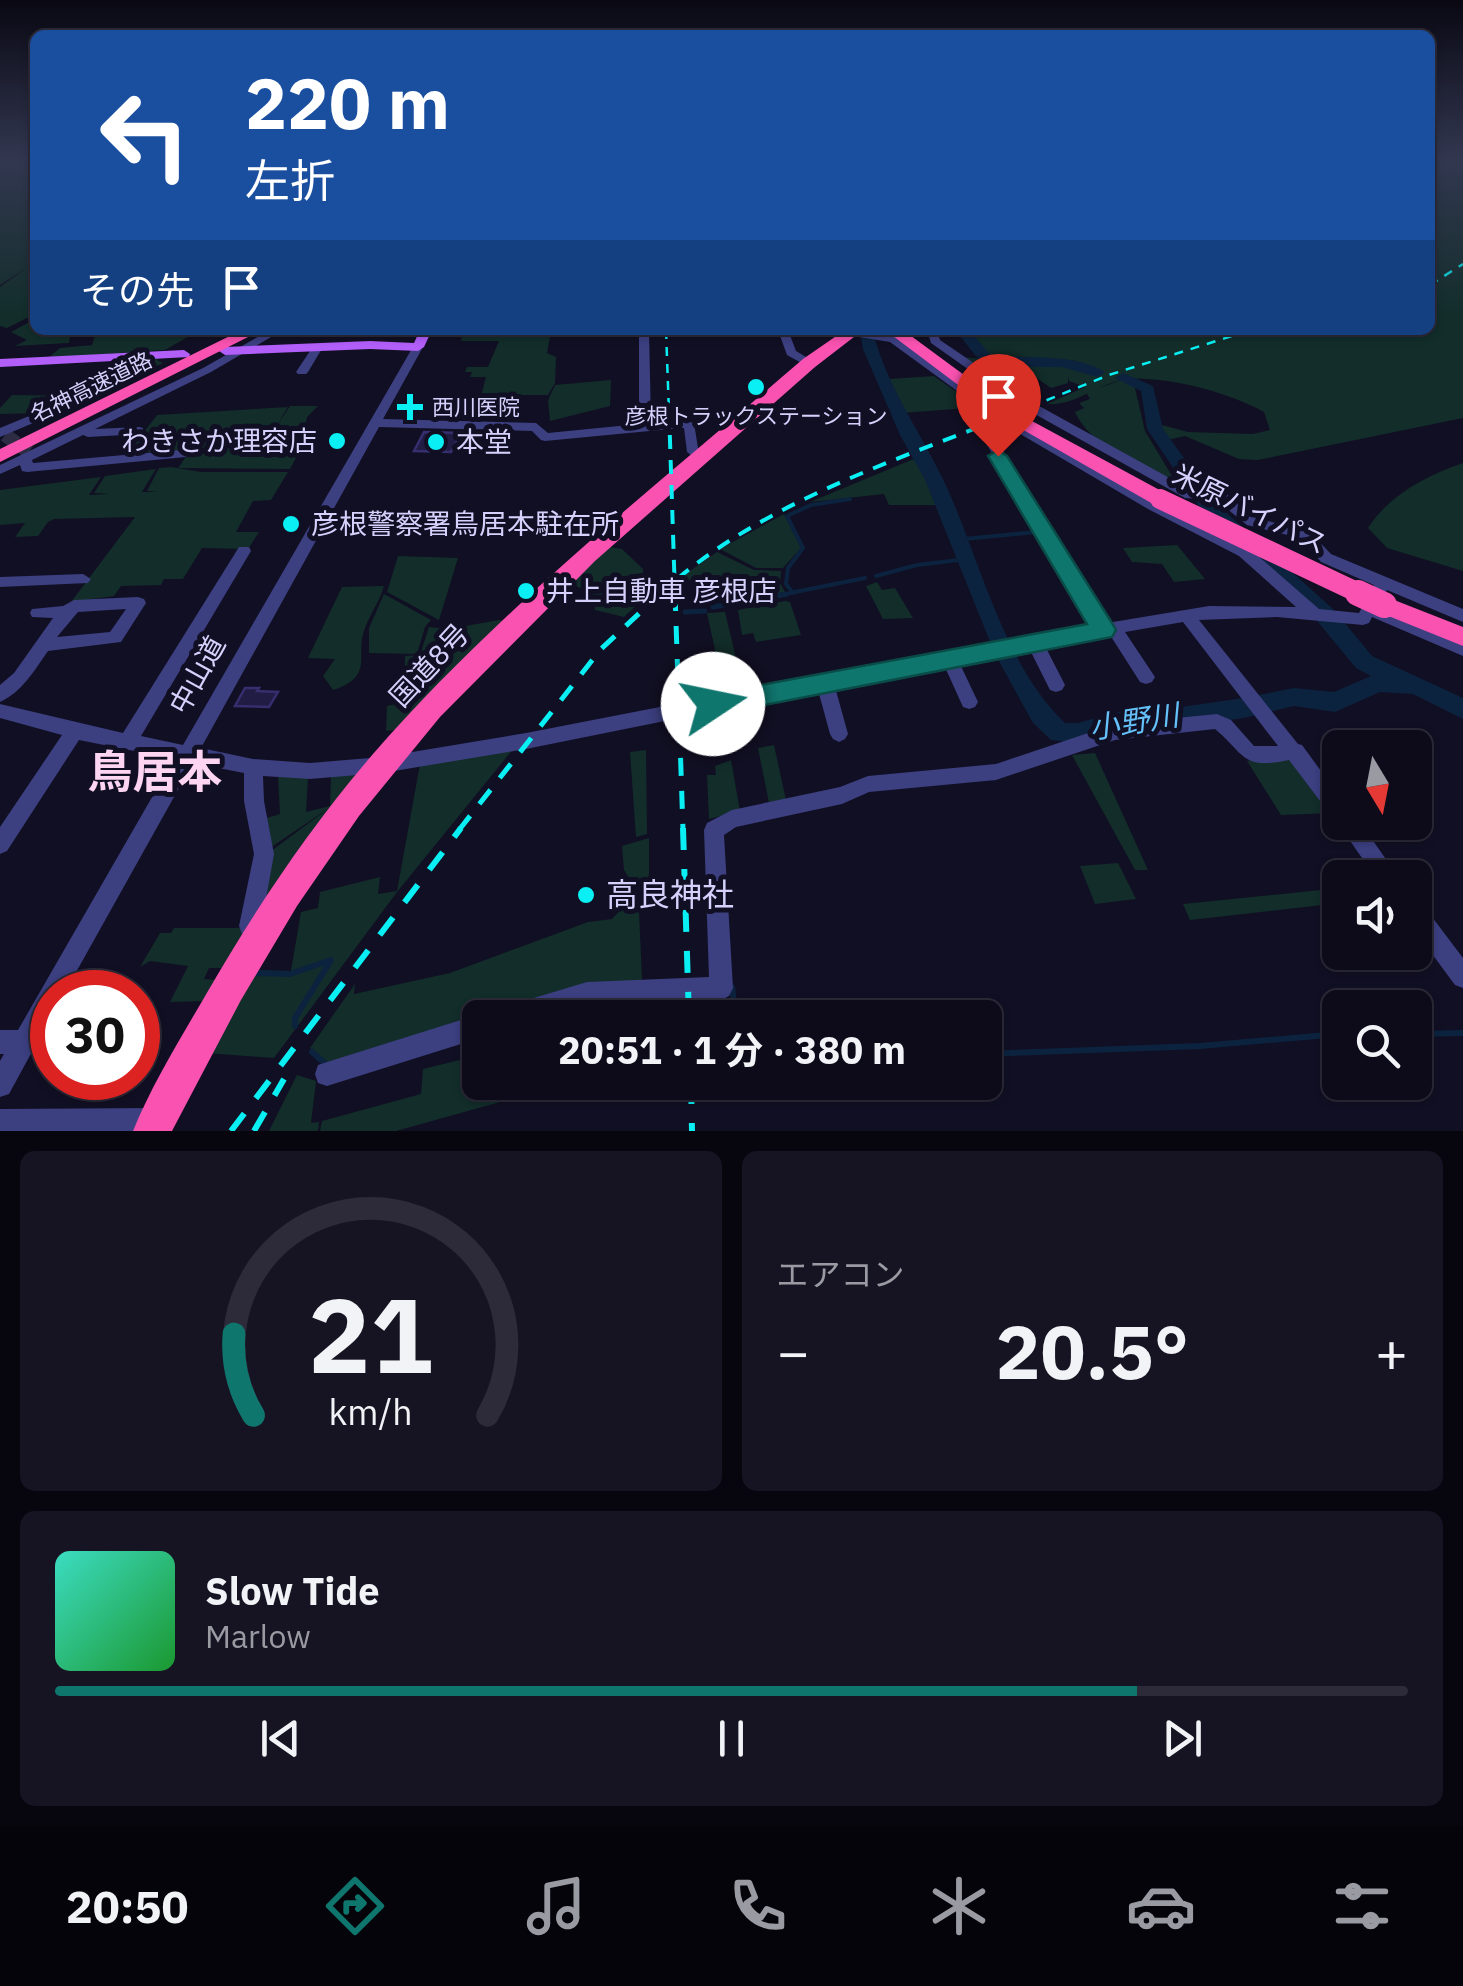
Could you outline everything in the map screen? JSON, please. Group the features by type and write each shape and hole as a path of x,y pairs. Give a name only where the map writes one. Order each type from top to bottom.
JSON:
{"highway":[{"name":"名神高速道路","path":"3,434 228,335"},
{"name":"名神高速道路","path":"0,456 244,335"},
{"name":"国道8号","path":"155,1126 264,935 382,765 506,632 809,363 858,335"},
{"name":"米原バイパス","path":"900,335 1015,413 1160,499 1463,636"}],"main road":[{"path":"224,351 318,346 418,347 424,335"},
{"path":"0,363 184,354"}],"street":[{"path":"0,470 84,432 270,335"},
{"path":"644,335 644,426"},
{"path":"786,335 791,353 809,363"},
{"path":"867,335 893,339 969,396 1200,497 1220,496 1243,520 1264,530 1305,535 1326,558 1379,599 1463,650"},
{"path":"934,335 1015,413 1152,506 1244,552 1322,616"},
{"path":"302,372 318,346"},
{"name":"中山道","path":"0,1085 12,1042 190,751 418,347"},
{"path":"969,396 967,400 989,442 1109,629 1146,677"},
{"path":"3,434 46,412"},
{"path":"377,424 518,426 536,428 545,437 644,426 690,426 692,449 702,457"},
{"path":"84,432 139,431"},
{"path":"29,456 27,468 181,454"},
{"path":"129,740 244,551"},
{"path":"0,582 83,578"},
{"path":"0,711 75,731 190,751 254,767 292,772 382,765 526,741 1004,646 1227,610 1363,620 1379,599"},
{"path":"1379,599 1463,616"},
{"path":"0,695 20,678 66,612 83,603 138,603 116,638 44,644"},
{"path":"38,612 66,612"},
{"path":"1187,616 1322,788"},
{"path":"1034,641 1056,685"},
{"path":"949,657 968,702"},
{"path":"825,683 840,734"},
{"path":"567,1000 587,994 721,988 713,840 720,823 842,795 868,784 996,772 1099,736 1207,720 1226,726 1249,753 1259,756 1295,751"},
{"path":"0,844 75,731"},
{"path":"254,767 254,801 264,854 250,926 264,935"},
{"path":"1432,935 1463,977"},
{"path":"327,1074 462,1032"},
{"path":"0,1122 155,1126"}],"green space":[{"path":"0,212 30,212 30,316 7,328 0,326 0,287 29,266 0,285"},
{"path":"1435,212 1463,212 1463,418 1258,460 1239,459 1185,436 1167,440 1158,424 1188,432 1253,434 1270,430 1264,412 1195,386 1123,379 1135,388 1145,431 1175,481 1133,463 1092,435 1075,412 1084,408 1079,403 1090,399 1087,394 1047,404 1085,387 1069,381 1068,376 1068,383 1051,388 1029,373 981,371 961,357 1080,368 1077,361 988,356 971,335 1435,335"},
{"path":"30,322 30,335 70,335 69,343 15,346 27,340 11,332"},
{"path":"95,335 191,335 165,350 48,358 60,348 92,345"},
{"path":"463,335 569,335 550,337 547,353 556,357 555,383 548,395 522,395 519,405 510,405 512,395 481,396 486,377 470,377 472,372 465,372 467,367 488,367 499,341 461,341"},
{"path":"162,357 157,360 163,363 79,403 74,401 99,389 96,388 116,359"},
{"path":"934,376 961,395 967,408 902,413 889,379"},
{"path":"611,380 610,406 550,421 548,400 555,385"},
{"path":"12,395 80,396 42,413 0,414 0,408"},
{"path":"290,406 318,406 307,417 305,427 312,429 290,469 178,468 190,451 128,453 157,415 288,407 276,427"},
{"path":"916,458 937,505 889,505 884,494 810,502"},
{"path":"1463,463 1463,571 1387,548 1368,528 1386,506 1410,488"},
{"path":"159,468 201,472 288,472 271,500 253,501 236,532 259,532 248,549 202,548 183,579 164,579 161,585 121,586 114,596 71,602 135,517 54,519 38,536 15,537 25,523 0,525 0,490 101,477 89,495 110,494 94,493 105,476 156,469 142,492 158,492 147,491"},
{"path":"784,514 801,548 783,568 756,568 720,549"},
{"path":"1177,545 1205,579 1174,582 1162,564 1132,562 1123,548"},
{"path":"609,547 622,549 643,569 643,599 624,617 595,610 596,596 570,583"},
{"path":"717,552 754,570 781,571 780,583 785,592 769,595 692,582 684,575"},
{"path":"398,556 458,558 439,620 387,592"},
{"path":"877,582 882,590 895,588 913,618 883,619 866,586"},
{"path":"384,586 364,631 359,672 333,690 323,676 335,659 308,658 342,587"},
{"path":"384,594 431,620 417,654 369,653 369,628"},
{"path":"790,602 801,635 756,642 753,633 742,635 738,610"},
{"path":"725,612 737,662 718,664 707,613"},
{"path":"504,621 404,729 386,731 387,706 404,702 405,656 420,655 429,627 449,629"},
{"path":"774,745 786,800 769,803 758,748"},
{"path":"514,748 397,892 274,1058 206,1053 255,970 291,971 301,912 318,908 320,892 380,877 378,894 397,891 420,764"},
{"path":"646,750 647,834 636,837 630,752"},
{"path":"1095,753 1148,870 1135,870 1072,755"},
{"path":"1290,756 1322,797 1322,813 1281,815 1247,761"},
{"path":"731,760 740,811 709,819 707,775 716,775 715,766"},
{"path":"352,774 359,779 255,924 267,854 329,808 267,850 260,820 280,814 278,776 308,778 306,812 330,806 331,775"},
{"path":"649,838 649,879 630,880 624,870 622,846"},
{"path":"1118,863 1136,899 1095,904 1080,866"},
{"path":"1322,890 1322,905 1190,920 1183,904"},
{"path":"621,909 639,911 642,979 638,983 575,987 534,1000 462,1000 462,1023 331,1065 310,1048 355,984 354,994 450,973 588,922 612,919"},
{"path":"174,928 244,928 224,968 209,968 204,979 218,980 208,1001 170,1002 188,966 150,961 140,967 160,933 171,933"},
{"path":"462,1059 462,1100 508,1100 396,1131 320,1131 322,1121 421,1094 423,1069"},
{"path":"297,1075 316,1081 311,1123 319,1122 318,1131 269,1131"}],"building":[{"name":"本堂","path":"424,432 461,433 451,452 414,451"},
{"path":"245,688 278,692 269,707 235,706"}],"waterway":[{"name":"小野川","path":"867,335 903,423 934,480 1006,654 1042,716 1060,733 1078,733 1116,722 1146,722 1244,708 1294,697 1335,702 1378,683 1416,685 1463,709"},
{"path":"966,335 985,358 1062,363 1097,372"},
{"path":"1123,378 1148,389 1155,429 1210,508 1326,616 1364,662 1400,680"},
{"path":"793,592 786,584 788,568 803,548 787,516 811,505 850,499"},
{"path":"964,539 1037,532"},
{"path":"876,576 917,565 967,559"},
{"path":"793,592 865,578"},
{"path":"695,584 754,595"},
{"path":"741,593 766,598"},
{"path":"766,598 787,594 780,595"},
{"path":"713,607 766,598"},
{"path":"685,612 705,611"},
{"path":"254,973 290,974 331,960 295,1018 295,1026"},
{"path":"732,987 734,1000"},
{"path":"1432,1034 1463,1033"},
{"path":"1002,1053 1200,1046 1322,1036"},
{"path":"312,1052 328,1066"}],"tunnel":[{"path":"5,435 29,452"}],"railway":[{"path":"1435,282 1463,264"},
{"path":"666,335 669,413"},
{"path":"1015,413 1109,375 1235,335"},
{"path":"669,410 675,582"},
{"path":"675,582 740,534 785,509 878,466 1022,410"},
{"path":"659,595 675,582"},
{"path":"675,582 675,595"},
{"path":"459,830 601,649 661,593"},
{"path":"675,593 683,830"},
{"path":"231,1131 461,828"},
{"path":"683,828 688,1000"},
{"path":"254,1131 284,1079"},
{"path":"691,1100 692,1131"}],"place":[{"name":"彦根トラックステーション","path":"756,387"},
{"name":"西川医院","path":"410,407"},
{"name":"わきさか理容店","path":"337,441"},
{"name":"本堂","path":"436,442"},
{"name":"彦根警察署鳥居本駐在所","path":"291,524"},
{"name":"井上自動車 彦根店","path":"526,591"},
{"name":"高良神社","path":"586,895"}],"district":[{"name":"鳥居本","path":"155,772"}],"route":[{"path":"713,704 1104,630 998,456"}]}
